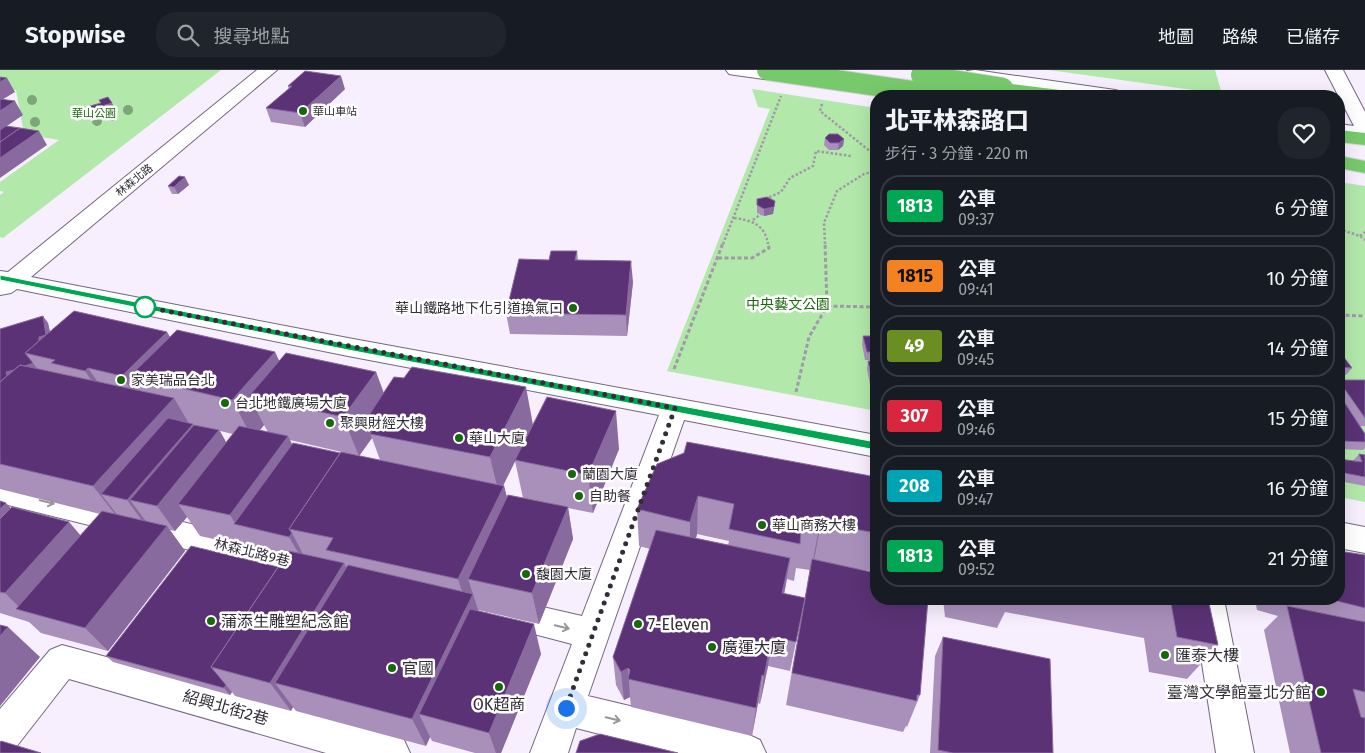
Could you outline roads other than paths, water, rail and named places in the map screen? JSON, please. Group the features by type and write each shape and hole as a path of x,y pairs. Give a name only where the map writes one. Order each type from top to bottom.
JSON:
{"highway":[{"path":"767,70 905,90"},
{"path":"884,70 1019,90"},
{"path":"1345,139 1364,149"},
{"path":"1345,148 1364,149"}],"street":[{"name":"林森北路","path":"4,283 268,70"},
{"path":"736,70 875,90"},
{"path":"928,70 940,75 936,90"},
{"path":"939,70 1074,90"},
{"path":"1334,70 1356,95 1364,149"},
{"path":"942,90 946,76 964,74"},
{"path":"1345,135 1364,149"},
{"path":"1345,160 1364,149"},
{"path":"4,283 126,303 357,349 870,445"},
{"path":"103,325 126,303"},
{"path":"548,753 675,408"},
{"name":"林森北路9巷","path":"0,491 344,574"},
{"path":"1345,536 1365,540"},
{"path":"1209,605 1235,753"},
{"path":"478,606 592,634"},
{"name":"紹興北街2巷","path":"0,738 62,661 391,753"},
{"path":"566,708 747,753"}],"place":[{"name":"華山車站","path":"303,111"},
{"name":"華山鐵路地下化引道換氣口","path":"573,308"},
{"name":"家美瑞品台北","path":"121,380"},
{"name":"台北地鐵廣場大廈","path":"225,403"},
{"name":"聚興財經大樓","path":"330,423"},
{"name":"華山大廈","path":"459,438"},
{"name":"蘭園大廈","path":"572,474"},
{"name":"自助餐","path":"579,496"},
{"name":"華山商務大樓","path":"762,525"},
{"name":"馥園大廈","path":"526,574"},
{"name":"蒲添生雕塑紀念館","path":"211,621"},
{"name":"7-Eleven","path":"638,624"},
{"name":"廣運大廈","path":"712,647"},
{"name":"匯泰大樓","path":"1165,655"},
{"name":"官國","path":"392,668"},
{"name":"OK超商","path":"499,687"},
{"name":"臺灣文學館臺北分館","path":"1321,692"}],"park label":[{"name":"華山公園","path":"94,113"},
{"name":"中央藝文公園","path":"788,304"}]}
